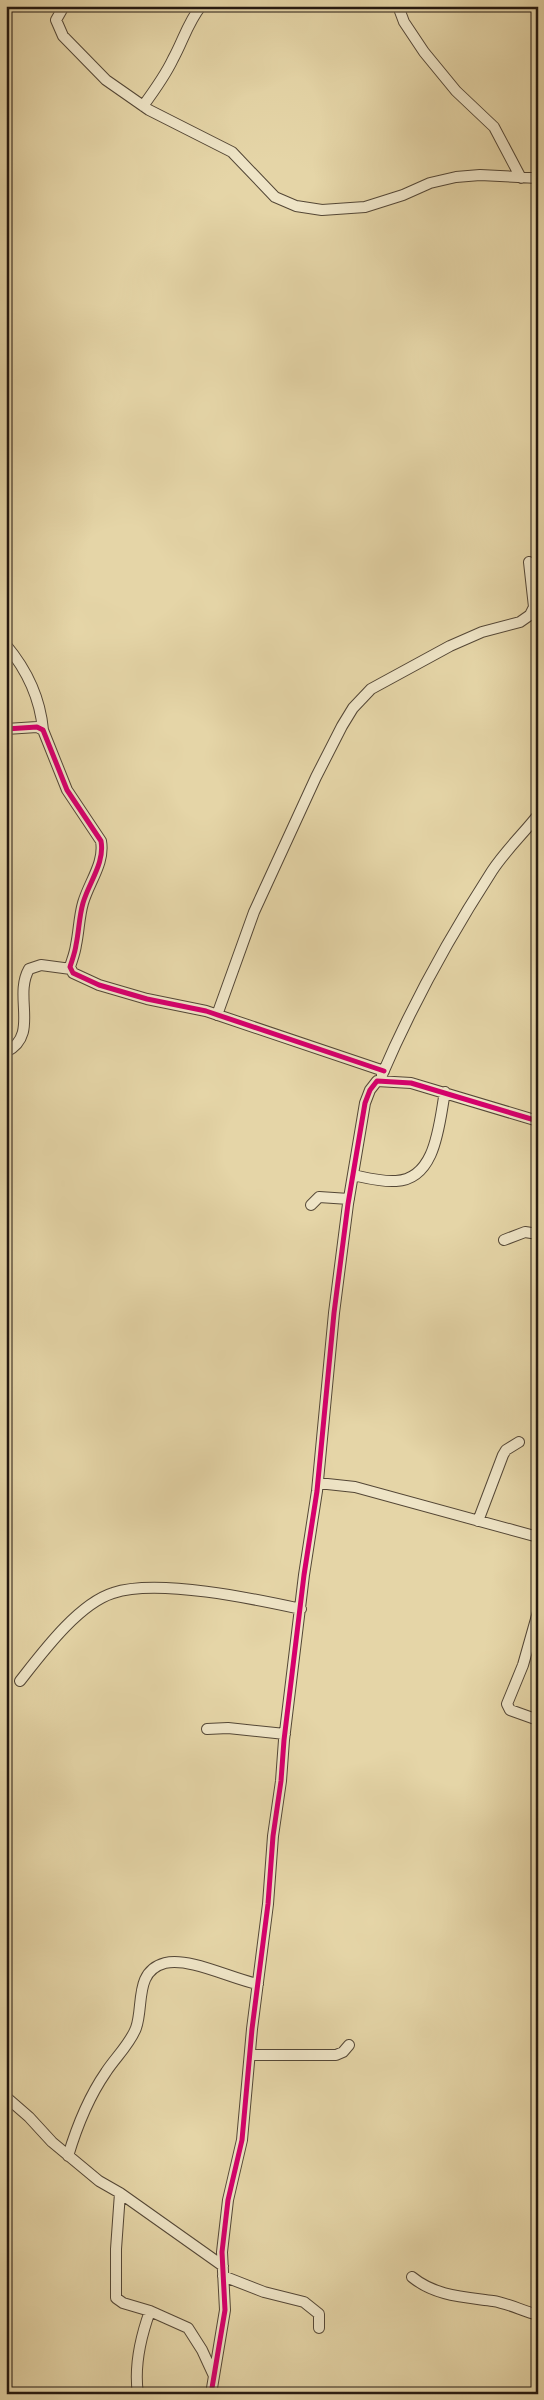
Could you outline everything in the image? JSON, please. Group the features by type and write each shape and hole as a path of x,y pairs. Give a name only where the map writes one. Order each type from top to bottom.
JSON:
{"street":[{"path":"64,6 56,20 63,36 106,80 143,106 189,132 232,152 275,198 296,206 322,210 365,207 403,195 430,183 456,177 480,175 538,178"},
{"path":"143,106 158,86 174,58 188,25 201,6"},
{"path":"398,6 404,22 424,52 456,91 494,127 521,178"},
{"path":"216,1015 254,912 316,777 353,708 371,689 450,646 482,632 520,622 530,615 534,607 529,562"},
{"path":"6,645 30,680 39,701 43,730"},
{"path":"6,729 37,727 43,730 47,735 61,780 72,799 98,832 103,849 100,864 88,886 82,905 71,969"},
{"path":"211,2394 225,2310 223,2271 226,2217 242,2140 268,1904 272,1844 282,1781 285,1734 318,1483 334,1313 349,1199 365,1103 370,1090 381,1076 398,1038 464,914 503,856 538,815"},
{"path":"6,1052 16,1047 24,1035 24,978 29,969 41,966 71,969 81,978 99,985 147,999 216,1015 381,1076 445,1092 538,1122"},
{"path":"353,1175 398,1181 411,1176 423,1166 431,1155 435,1143 445,1092"},
{"path":"311,1205 319,1197 349,1199"},
{"path":"504,1240 525,1232 538,1234"},
{"path":"478,1521 493,1487 503,1455 506,1450 519,1442"},
{"path":"318,1483 355,1486 538,1537"},
{"path":"20,1681 66,1627 89,1606 112,1593 131,1589 186,1591 220,1594 301,1609"},
{"path":"538,1612 535,1631 507,1704 510,1710 538,1720"},
{"path":"207,1729 228,1728 285,1734"},
{"path":"68,2156 84,2109 104,2074 136,2028 140,1992 148,1975 155,1968 165,1963 188,1964 258,1984"},
{"path":"250,2054 336,2055 343,2052 350,2045"},
{"path":"6,2098 29,2116 68,2156 99,2181 120,2193 223,2271 264,2292 304,2302 318,2314 319,2328"},
{"path":"120,2193 114,2292 116,2298 123,2303 150,2311 188,2328 202,2350 214,2376"},
{"path":"412,2277 432,2290 468,2300 492,2301 538,2315"},
{"path":"138,2394 136,2375 141,2338 150,2311"}],"cycle path":[{"path":"6,729 37,727 43,730 67,790 101,841 102,849 99,865 82,908 76,948 70,967 73,973 99,985 147,999 206,1011 384,1071"},
{"path":"211,2394 225,2310 222,2252 228,2200 242,2140 252,2029 268,1904 273,1836 304,1575 317,1491 334,1313 348,1204 365,1103 370,1090 377,1081 411,1083 538,1121"}]}
